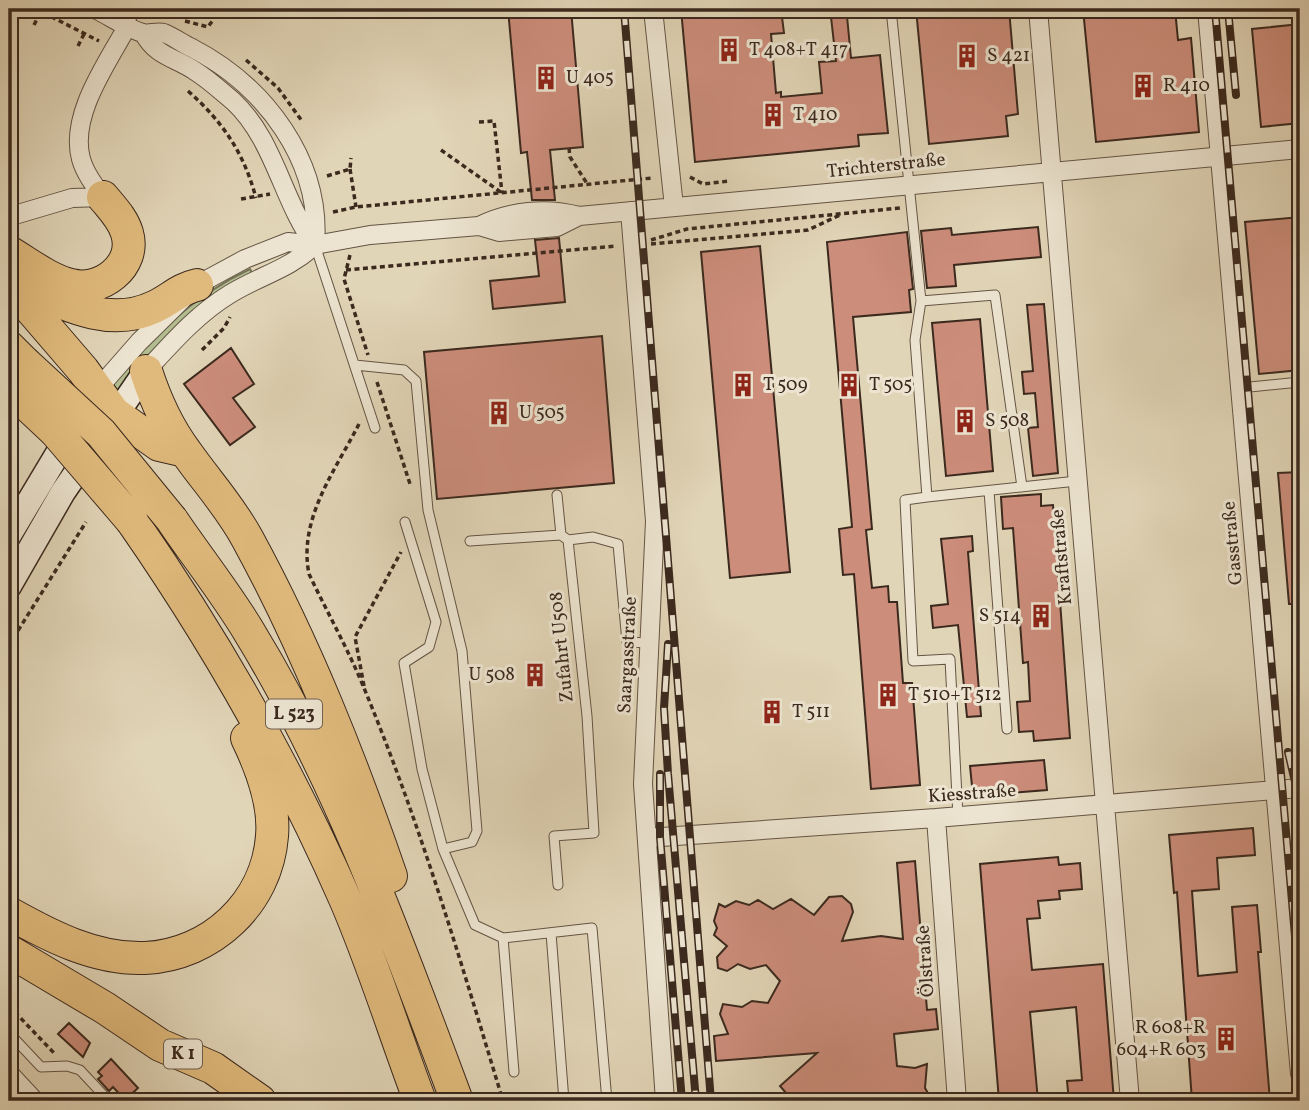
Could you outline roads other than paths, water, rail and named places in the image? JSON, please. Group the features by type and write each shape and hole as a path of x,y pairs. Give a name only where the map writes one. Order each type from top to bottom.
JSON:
{"highway":[{"path":"9,252 70,285 93,288 112,278 124,257 128,235 116,212 103,197"},
{"path":"9,281 75,309 103,315 136,314 156,307 182,288 197,285"},
{"path":"9,281 58,338 105,402 159,445 185,451"},
{"name":"L 523","path":"14,366 101,433 172,520 248,629 337,801 391,922 457,1101"},
{"name":"L 523","path":"14,366 55,431 132,522 222,657 268,737 347,904 420,1101"},
{"path":"146,372 155,398 185,451 226,503 294,630 361,789 394,884 391,922"},
{"path":"9,913 68,943 106,954 143,958 178,954 199,945 227,927 249,901 266,869 273,835 260,766 232,709 222,657"},
{"name":"K 1","path":"9,951 160,1045 213,1068 260,1101"}],"street":[{"path":"9,535 105,402 146,372 205,311 258,279 296,263 315,245 318,216 312,192 289,137 271,111 246,84 219,62 162,33 144,34 95,9"},
{"path":"653,9 674,207"},
{"name":"Kraftstraße","path":"1038,9 1130,1101"},
{"name":"Gasstraße","path":"1208,9 1277,790 1294,934 1300,1074"},
{"path":"103,197 88,177 80,157 79,138 90,100 128,25"},
{"path":"144,34 152,49 195,71 241,111 261,136 297,221 315,245"},
{"name":"Trichterstraße","path":"479,226 498,217 530,212 557,210 579,216 1300,149"},
{"path":"9,214 86,196 103,197"},
{"name":"Saargasstraße","path":"630,211 655,521 643,784 665,1101"},
{"name":"Trichterstraße","path":"105,402 139,342 197,285 245,259 288,242 315,245 370,234 479,226 499,232 557,227 579,216"},
{"path":"9,586 63,492 105,402"},
{"name":"Kiesstraße","path":"647,838 958,817 1300,788"},
{"name":"Ölstraße","path":"936,818 957,1101"},
{"path":"9,1073 35,1101"}],"lane":[{"path":"128,25 136,9"},
{"path":"788,10 800,9"},
{"path":"891,9 921,302 915,340 927,497"},
{"path":"315,245 374,423"},
{"path":"921,302 995,295 1022,487"},
{"path":"355,365 404,370 416,381 428,510 460,641 477,831 472,842 443,849"},
{"path":"1240,388 1300,382"},
{"path":"958,817 950,659 913,662 905,500 1077,481"},
{"path":"989,491 1007,729"},
{"path":"557,495 564,538"},
{"path":"405,522 436,622 429,647 404,663 422,769 443,849 475,925 503,938 592,928 607,1101"},
{"path":"470,541 593,537 618,544 626,642 649,643"},
{"name":"Zufahrt U508","path":"558,885 554,836 594,833 587,716 564,538"},
{"path":"551,933 564,1101"},
{"path":"503,938 514,1072"},
{"path":"9,1033 41,1067 67,1066 79,1070 109,1101"}],"railway":[{"path":"624,9 711,1101"},
{"path":"1215,9 1300,994"},
{"path":"1228,9 1236,95"},
{"path":"668,644 664,708 668,774 696,1101"},
{"path":"1288,752 1300,803"},
{"path":"660,774 660,837 682,1101"}],"place":[{"name":"T 408+T 417","path":"729,50"},
{"name":"S 421","path":"967,56"},
{"name":"U 405","path":"546,78"},
{"name":"R 410","path":"1143,86"},
{"name":"T 410","path":"773,115"},
{"name":"T 509","path":"743,385"},
{"name":"T 505","path":"849,385"},
{"name":"U 505","path":"499,413"},
{"name":"S 508","path":"965,421"},
{"name":"S 514","path":"1041,616"},
{"name":"U 508","path":"535,675"},
{"name":"T 510+T 512","path":"888,695"},
{"name":"T 511","path":"772,712"},
{"name":"R 608+R 604+R 603","path":"1226,1039"}]}
